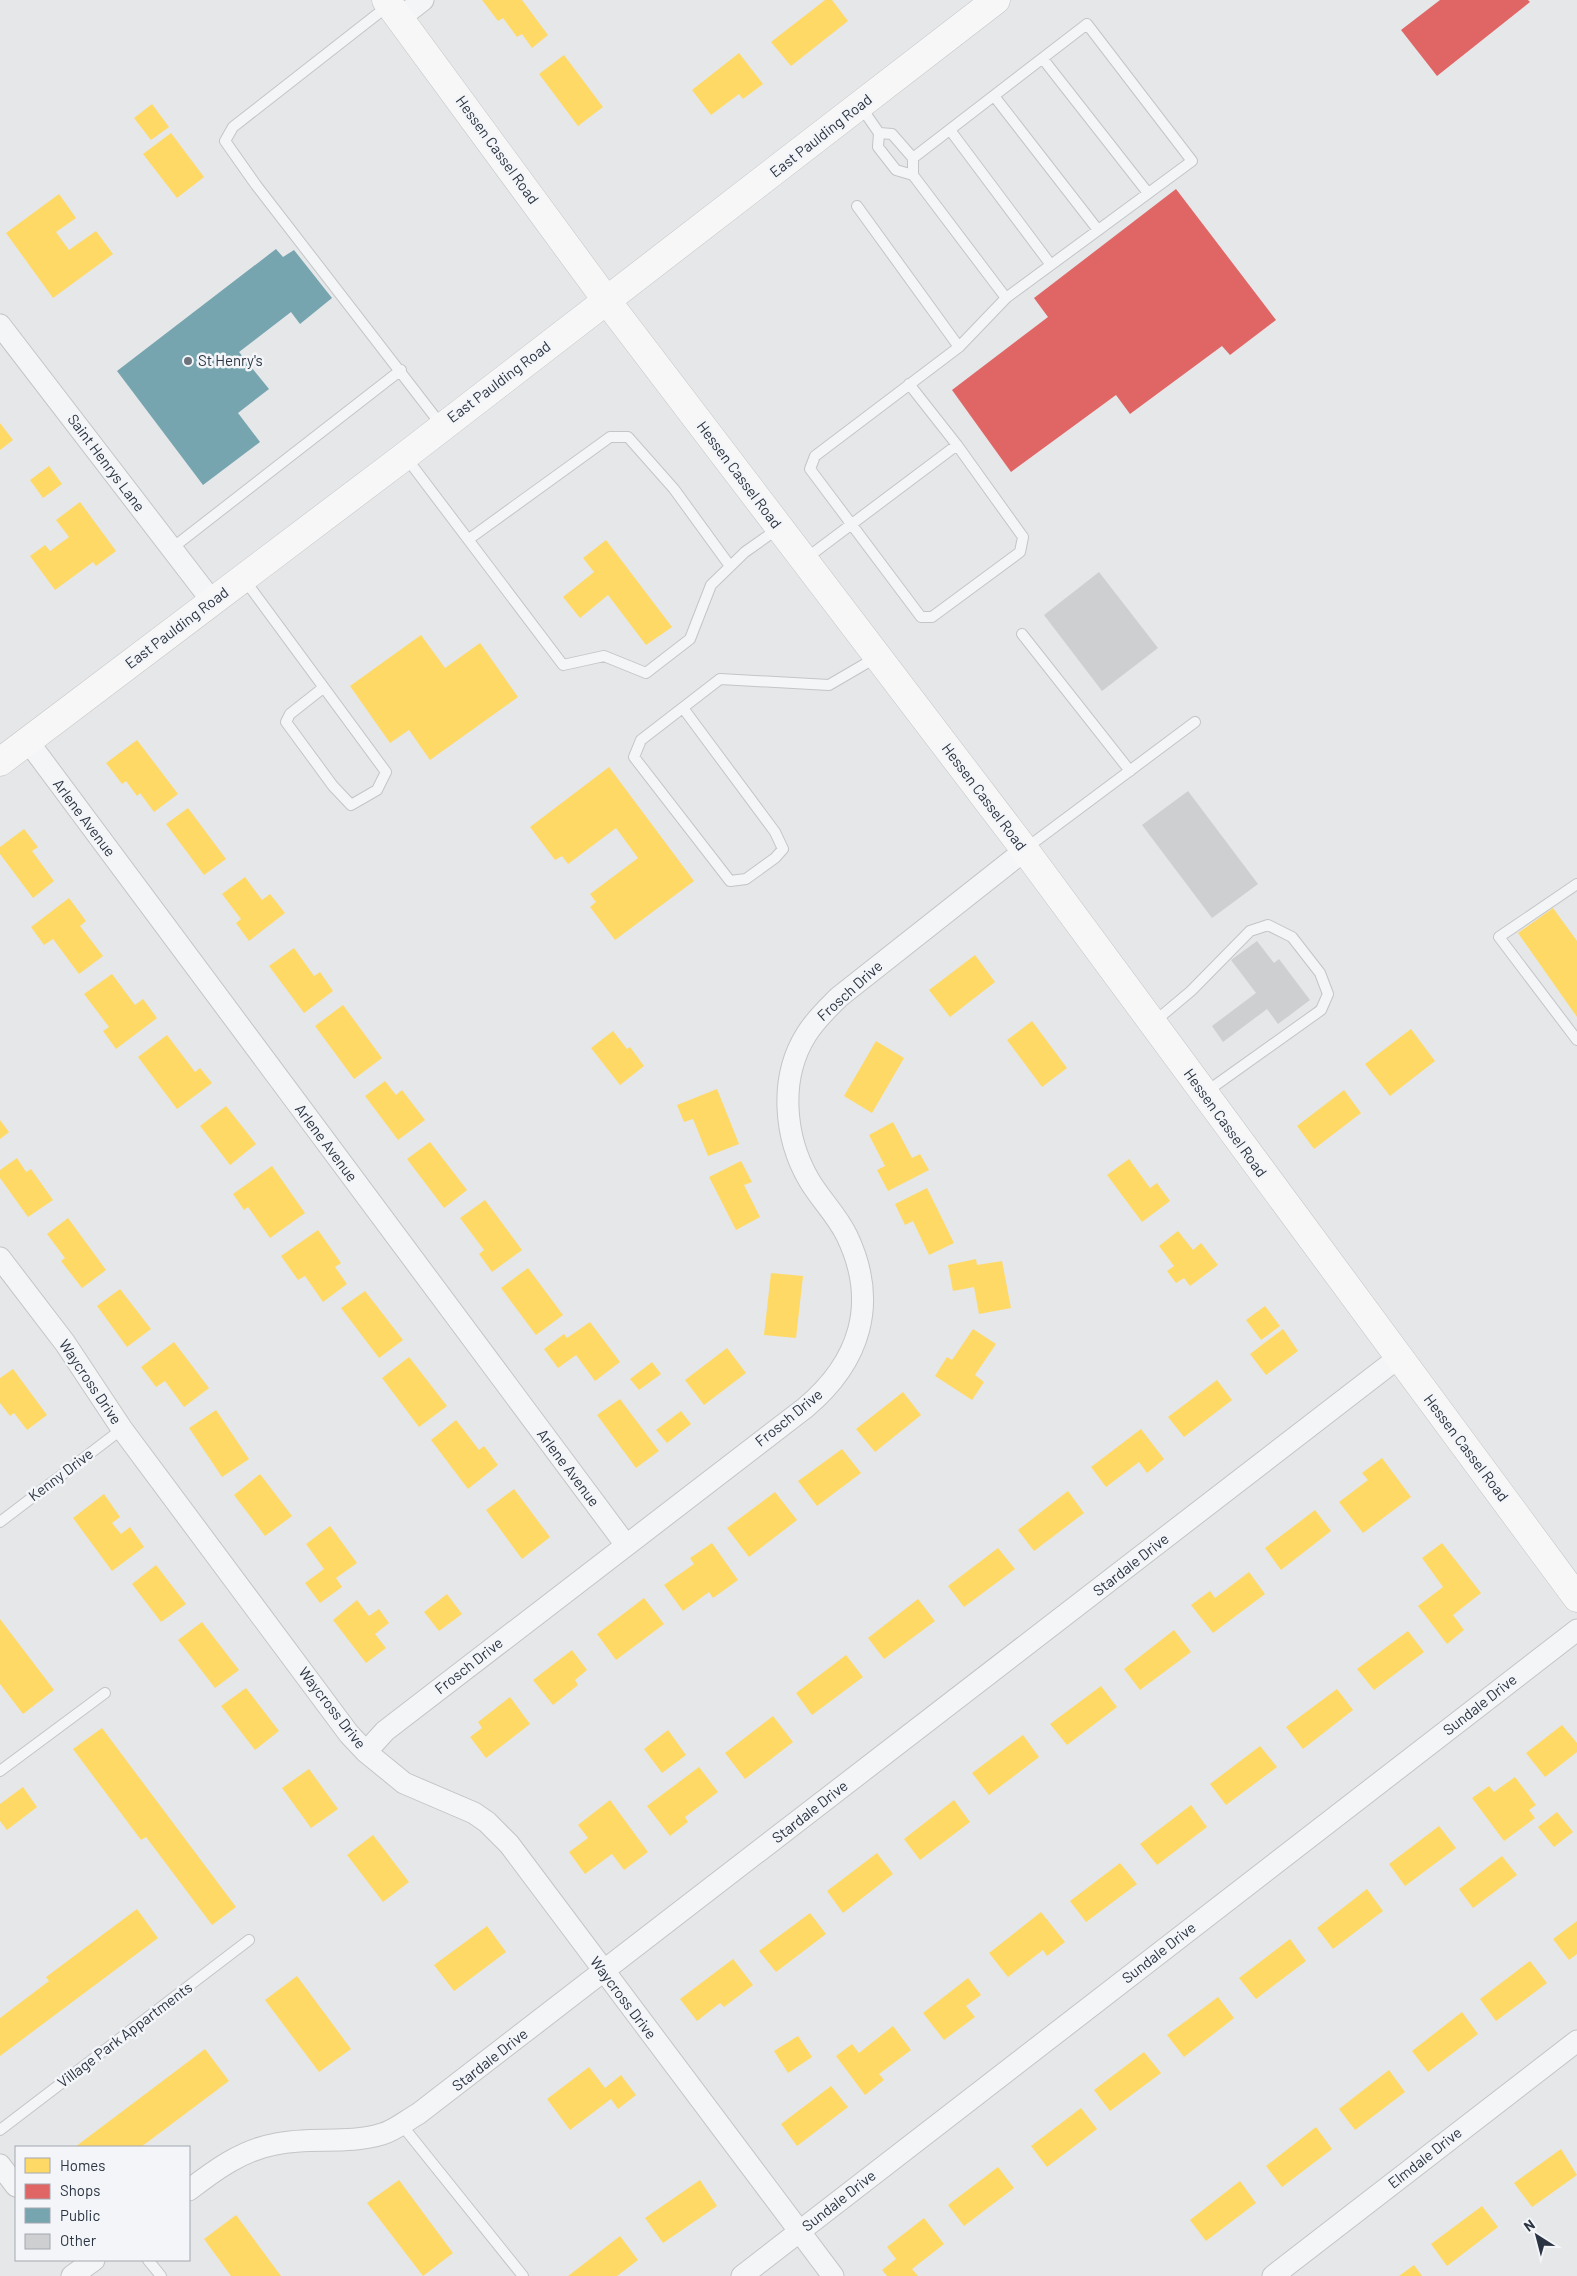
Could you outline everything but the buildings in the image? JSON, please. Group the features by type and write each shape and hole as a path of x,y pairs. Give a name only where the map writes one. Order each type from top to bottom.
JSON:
{"main road":[{"name":"East Paulding Road","path":"0,762 405,456 996,0"},
{"name":"Hessen Cassel Road","path":"392,8 606,301 1025,850 1203,1094 1577,1598"}],"street":[{"path":"392,8 423,0"},
{"name":"Saint Henrys Lane","path":"0,325 212,601"},
{"name":"Arlene Avenue","path":"27,740 626,1545"},
{"name":"Frosch Drive","path":"366,1752 385,1732 822,1394 836,1377 849,1356 863,1315 864,1294 860,1272 843,1228 809,1181 794,1147 788,1106 793,1064 806,1034 839,997 1025,850"},
{"name":"Waycross Drive","path":"0,1258 65,1343 122,1429 350,1734 366,1752 404,1783 468,1810 498,1832 509,1844 603,1972 833,2276"},
{"name":"Stardale Drive","path":"190,2189 233,2159 253,2150 294,2141 348,2141 384,2134 436,2101 1398,1358"},
{"name":"Sundale Drive","path":"742,2276 1577,1630"},
{"name":"Elmdale Drive","path":"1273,2276 1577,2041"},
{"path":"0,2165 15,2185"}],"lane":[{"path":"392,8 233,127 225,141 256,185 401,370 442,426"},
{"path":"909,384 958,445 1023,537 1020,552 932,617 921,617 850,525 810,469 814,456 909,384 959,347 1006,298 1192,160 1087,24 913,158"},
{"path":"1043,58 1148,193"},
{"path":"994,96 1098,230"},
{"path":"860,106 878,133 878,147 896,170 913,175 1006,298"},
{"path":"950,130 1051,265"},
{"path":"878,133 892,134 913,158 913,175"},
{"path":"857,206 959,347"},
{"path":"171,549 401,370"},
{"path":"470,539 610,437 628,437 674,489 730,566"},
{"path":"804,560 958,445"},
{"path":"405,456 470,539 563,665 604,656 646,672 690,639 710,585 730,566 779,528"},
{"path":"243,578 386,772 377,790 351,805 333,786 286,722 290,714 323,688"},
{"path":"1022,634 1130,771"},
{"path":"682,708 775,832 783,849 775,858 746,879 730,881 634,757 641,740 682,708 720,679 829,685 878,657"},
{"path":"1025,850 1195,722"},
{"path":"1577,884 1499,937 1577,1040"},
{"path":"1153,1024 1191,991 1250,931 1268,925 1292,937 1320,973 1328,994 1321,1010 1203,1094"},
{"name":"Kenny Drive","path":"0,1522 122,1429"},
{"path":"0,1770 105,1693"},
{"name":"Village Park Appartments","path":"0,2130 249,1940"},
{"path":"401,2124 522,2276"},
{"path":"149,2261 161,2276"}],"place":[{"name":"St Henry's","path":"188,361"}]}
